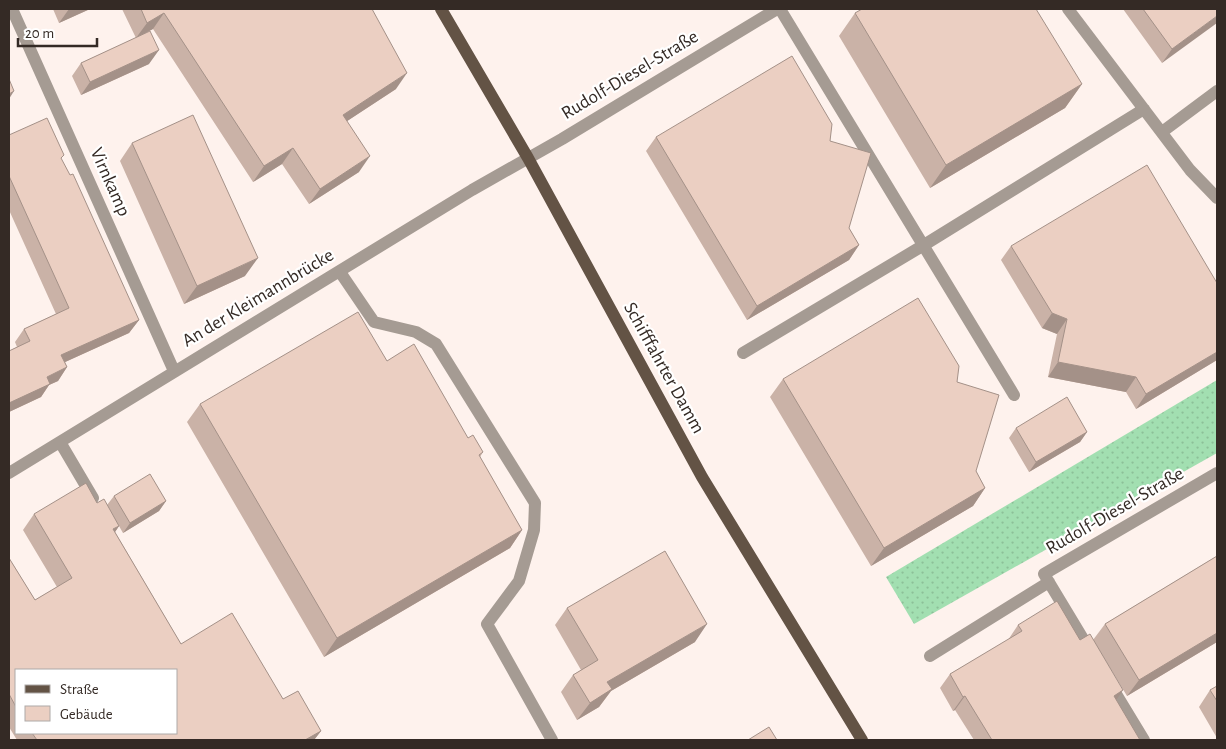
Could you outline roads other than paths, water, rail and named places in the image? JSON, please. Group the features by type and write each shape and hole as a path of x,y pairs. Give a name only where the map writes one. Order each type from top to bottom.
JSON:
{"main road":[{"name":"Schifffahrter Damm","path":"441,9 528,158 702,477 862,740"}],"street":[{"name":"Virnkamp","path":"12,9 174,371"},
{"name":"Rudolf-Diesel-Straße","path":"528,158 779,9"},
{"path":"779,9 1014,395"},
{"path":"1068,9 1190,170 1217,198"},
{"path":"1162,132 1217,91"},
{"path":"743,353 924,245 1144,109"},
{"name":"An der Kleimannbrücke","path":"9,473 472,190 528,158"},
{"path":"340,272 374,322 416,332 436,344 535,503 534,530 519,581 487,624 552,740"},
{"path":"60,442 99,508"},
{"name":"Rudolf-Diesel-Straße","path":"1144,740 1044,574 1217,473"},
{"path":"930,656 1049,582"}]}
